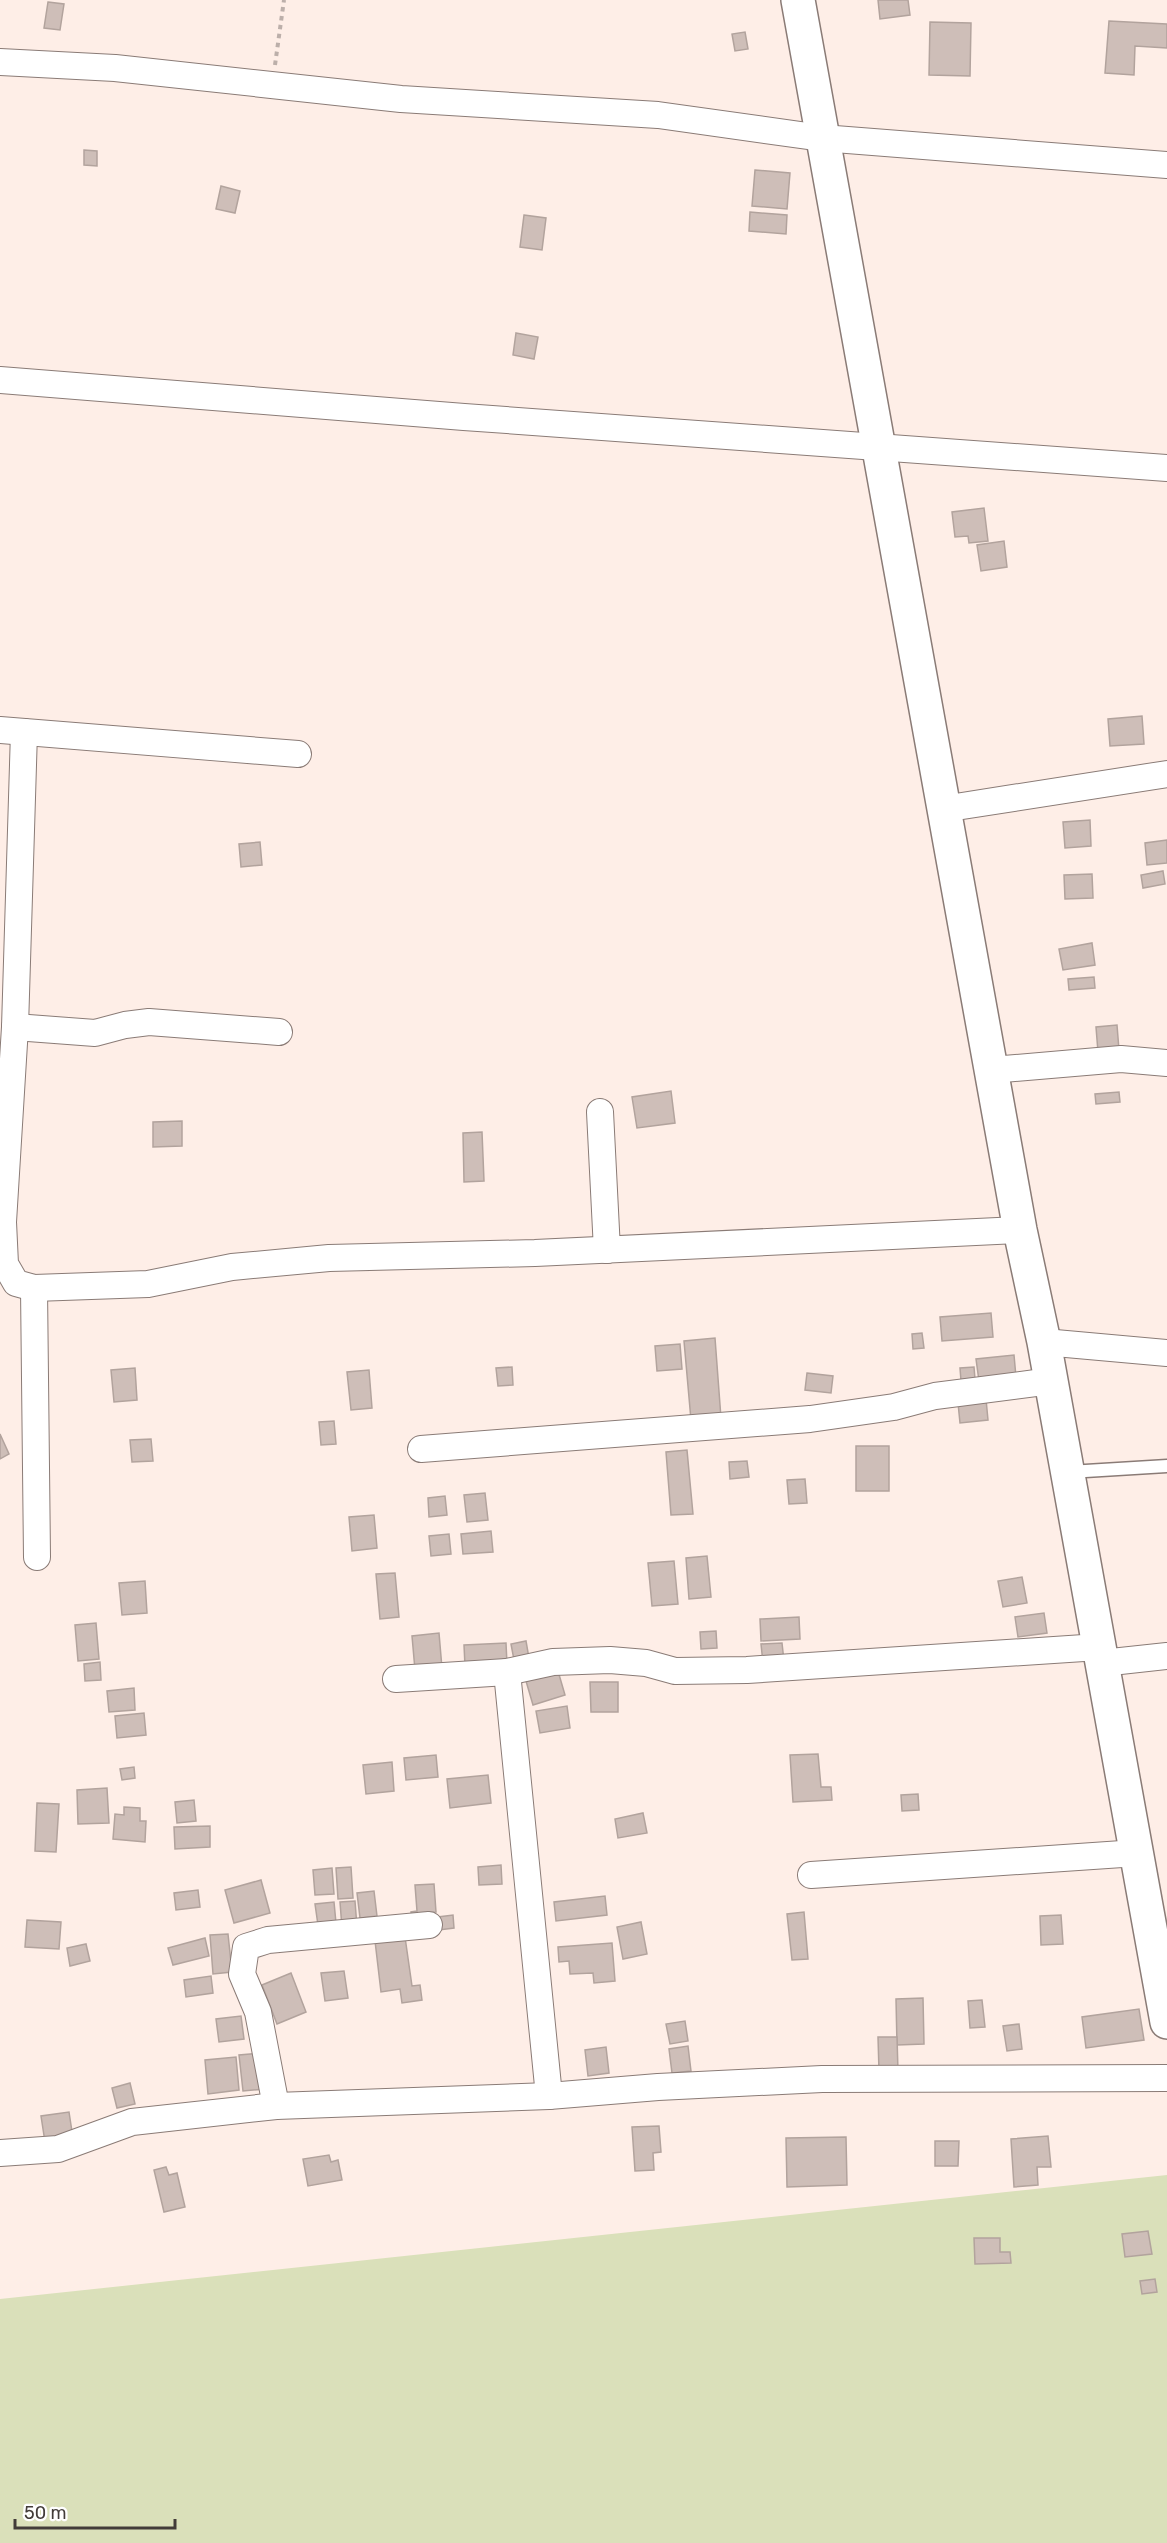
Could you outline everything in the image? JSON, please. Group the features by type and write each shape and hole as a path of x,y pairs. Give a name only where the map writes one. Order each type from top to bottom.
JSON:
{"street":[{"path":"798,0 943,809 1020,1230 1044,1342 1167,2022"},
{"path":"0,62 115,68 401,99 658,115 822,138 1167,165"},
{"path":"0,381 1167,468"},
{"path":"298,754 12,731 15,1027 3,1222 5,1264 16,1283 34,1288 148,1284 232,1267 329,1258 607,1250 1020,1230"},
{"path":"943,809 1167,774"},
{"path":"15,1027 94,1033 149,1022 279,1032"},
{"path":"992,1070 1121,1059 1167,1063"},
{"path":"600,1112 607,1250"},
{"path":"34,1288 37,1557"},
{"path":"1044,1342 1167,1353"},
{"path":"421,1449 810,1419 894,1407 935,1396 1051,1380"},
{"path":"396,1678 507,1672 553,1662 610,1660 646,1663 675,1671 1101,1655 1167,1656"},
{"path":"507,1672 549,2096"},
{"path":"811,1875 1137,1853"},
{"path":"276,2106 258,2012 242,1974 246,1947 268,1940 429,1925"},
{"path":"0,2153 58,2149 132,2122 276,2106 549,2096 658,2087 822,2079 1167,2078"}],"lane":[{"path":"1068,1472 1167,1466"}],"path":[{"path":"271,85 284,0"}],"green space":[{"path":"1167,2175 1167,2543 0,2543 0,2299"}],"building":[{"path":"878,0 908,0 910,15 880,19"},
{"path":"48,2 64,4 60,30 44,28"},
{"path":"1109,21 1167,24 1167,48 1135,46 1134,75 1105,73"},
{"path":"930,22 971,23 970,76 929,75"},
{"path":"745,32 748,49 735,51 732,34"},
{"path":"84,150 97,151 97,166 84,165"},
{"path":"755,170 790,173 787,209 752,206"},
{"path":"221,186 240,191 235,213 216,209"},
{"path":"750,212 787,215 786,234 749,231"},
{"path":"524,215 546,218 542,250 520,247"},
{"path":"516,333 538,337 534,359 513,355"},
{"path":"984,508 988,541 969,543 968,536 955,537 952,512"},
{"path":"1004,541 1007,567 981,571 977,545"},
{"path":"1142,716 1144,744 1110,746 1108,719"},
{"path":"1090,820 1091,846 1065,848 1063,822"},
{"path":"1167,840 1167,863 1147,865 1145,843"},
{"path":"260,842 262,865 241,867 239,844"},
{"path":"1163,871 1165,884 1143,888 1141,875"},
{"path":"1092,874 1093,898 1065,899 1064,875"},
{"path":"1092,943 1095,965 1063,970 1059,949"},
{"path":"1094,977 1095,988 1069,990 1068,979"},
{"path":"1117,1025 1119,1050 1098,1052 1096,1027"},
{"path":"671,1091 675,1123 637,1128 632,1097"},
{"path":"1119,1092 1120,1102 1096,1104 1095,1094"},
{"path":"182,1121 182,1146 153,1147 153,1122"},
{"path":"482,1132 484,1181 464,1182 463,1133"},
{"path":"991,1313 993,1337 942,1341 940,1317"},
{"path":"922,1333 924,1348 913,1349 912,1334"},
{"path":"715,1338 721,1418 691,1420 684,1341"},
{"path":"680,1344 682,1369 657,1371 655,1346"},
{"path":"1014,1355 1016,1377 979,1381 976,1359"},
{"path":"512,1367 513,1385 498,1386 496,1368"},
{"path":"974,1367 975,1379 961,1381 960,1368"},
{"path":"135,1368 137,1400 114,1402 111,1370"},
{"path":"369,1370 372,1408 351,1410 347,1372"},
{"path":"807,1373 833,1376 831,1393 805,1390"},
{"path":"986,1399 988,1420 960,1423 958,1403"},
{"path":"334,1421 336,1444 321,1445 319,1422"},
{"path":"0,1434 9,1454 0,1459"},
{"path":"151,1439 153,1461 132,1462 130,1440"},
{"path":"856,1446 889,1446 889,1491 856,1491"},
{"path":"687,1450 693,1514 671,1515 666,1452"},
{"path":"747,1461 749,1477 730,1479 729,1462"},
{"path":"805,1479 807,1503 789,1504 787,1480"},
{"path":"485,1493 488,1520 467,1522 464,1495"},
{"path":"445,1496 447,1515 429,1517 428,1498"},
{"path":"374,1515 377,1548 352,1551 349,1517"},
{"path":"491,1531 493,1552 463,1554 461,1534"},
{"path":"449,1534 451,1554 431,1556 429,1536"},
{"path":"707,1556 711,1597 689,1599 686,1558"},
{"path":"674,1561 678,1604 652,1606 648,1563"},
{"path":"395,1573 399,1617 380,1619 376,1574"},
{"path":"1022,1577 1027,1603 1003,1607 998,1581"},
{"path":"145,1581 147,1613 122,1615 119,1583"},
{"path":"1044,1613 1047,1633 1018,1637 1015,1617"},
{"path":"799,1617 800,1639 761,1641 760,1619"},
{"path":"96,1623 99,1659 78,1661 75,1625"},
{"path":"716,1631 717,1648 701,1649 700,1632"},
{"path":"439,1633 442,1668 415,1670 412,1636"},
{"path":"526,1641 529,1658 514,1660 511,1644"},
{"path":"506,1643 507,1664 465,1666 464,1645"},
{"path":"782,1643 784,1661 763,1663 761,1644"},
{"path":"100,1662 101,1680 85,1681 84,1664"},
{"path":"558,1671 565,1695 533,1705 526,1681"},
{"path":"590,1682 618,1682 618,1712 591,1712"},
{"path":"134,1688 135,1710 109,1712 107,1691"},
{"path":"567,1706 570,1728 540,1733 536,1711"},
{"path":"144,1713 146,1735 117,1738 115,1716"},
{"path":"818,1754 821,1787 831,1787 832,1800 793,1802 790,1755"},
{"path":"436,1755 438,1777 406,1780 404,1758"},
{"path":"392,1762 394,1791 366,1794 363,1765"},
{"path":"134,1767 135,1778 122,1780 120,1769"},
{"path":"488,1775 491,1803 450,1808 447,1779"},
{"path":"107,1788 109,1823 78,1824 77,1790"},
{"path":"918,1794 919,1810 902,1811 901,1795"},
{"path":"194,1800 196,1821 177,1823 175,1802"},
{"path":"37,1803 59,1804 56,1852 35,1851"},
{"path":"124,1807 140,1808 140,1821 146,1821 145,1842 113,1839 115,1814 124,1815"},
{"path":"643,1813 647,1833 618,1838 615,1819"},
{"path":"210,1826 210,1847 175,1849 174,1827"},
{"path":"501,1865 502,1884 479,1885 478,1867"},
{"path":"351,1867 353,1898 338,1899 336,1868"},
{"path":"332,1868 334,1894 315,1895 313,1870"},
{"path":"261,1880 270,1913 234,1923 225,1890"},
{"path":"434,1884 436,1912 424,1913 412,1924 411,1912 417,1911 415,1885"},
{"path":"198,1890 200,1907 176,1910 174,1893"},
{"path":"374,1891 377,1916 360,1918 357,1893"},
{"path":"605,1896 607,1915 556,1921 554,1902"},
{"path":"355,1901 357,1927 342,1928 340,1902"},
{"path":"334,1902 336,1923 319,1932 315,1904"},
{"path":"804,1912 808,1959 792,1960 787,1914"},
{"path":"453,1915 454,1928 439,1930 438,1917"},
{"path":"1061,1915 1063,1944 1041,1945 1040,1916"},
{"path":"27,1920 61,1922 59,1949 25,1947"},
{"path":"641,1922 647,1954 623,1959 617,1927"},
{"path":"228,1934 232,1972 213,1974 210,1935"},
{"path":"405,1937 412,1986 420,1985 422,2000 402,2003 400,1989 381,1992 375,1941"},
{"path":"205,1938 209,1956 173,1965 168,1948"},
{"path":"612,1943 615,1981 594,1983 593,1973 570,1974 569,1961 559,1962 558,1947"},
{"path":"86,1944 90,1961 70,1966 67,1948"},
{"path":"344,1971 348,1998 325,2001 321,1973"},
{"path":"291,1973 306,2012 277,2024 262,1985"},
{"path":"211,1976 213,1993 186,1997 184,1980"},
{"path":"923,1998 924,2044 897,2045 896,1999"},
{"path":"982,2000 985,2027 970,2028 968,2001"},
{"path":"1139,2009 1144,2040 1086,2048 1082,2017"},
{"path":"241,2016 244,2039 219,2042 216,2019"},
{"path":"685,2021 688,2041 670,2044 666,2024"},
{"path":"1019,2024 1022,2049 1007,2051 1003,2026"},
{"path":"878,2037 897,2037 898,2071 879,2071"},
{"path":"688,2046 691,2071 672,2073 669,2049"},
{"path":"606,2047 609,2073 588,2076 585,2050"},
{"path":"262,2053 266,2089 243,2091 239,2055"},
{"path":"236,2057 239,2090 208,2094 205,2060"},
{"path":"130,2083 135,2104 117,2108 112,2088"},
{"path":"69,2112 73,2138 45,2142 41,2116"},
{"path":"659,2126 661,2152 653,2153 654,2170 635,2171 632,2127"},
{"path":"1048,2136 1051,2167 1037,2167 1038,2185 1014,2187 1011,2139"},
{"path":"846,2137 847,2185 787,2187 786,2138"},
{"path":"935,2141 959,2141 958,2166 935,2166"},
{"path":"329,2155 331,2162 338,2160 342,2180 308,2186 303,2159"},
{"path":"166,2167 169,2175 177,2173 185,2207 164,2212 154,2170"},
{"path":"1148,2231 1152,2254 1125,2257 1122,2234"},
{"path":"974,2238 1000,2238 1000,2252 1010,2252 1011,2263 975,2264"},
{"path":"1155,2279 1157,2292 1142,2294 1140,2281"}]}
